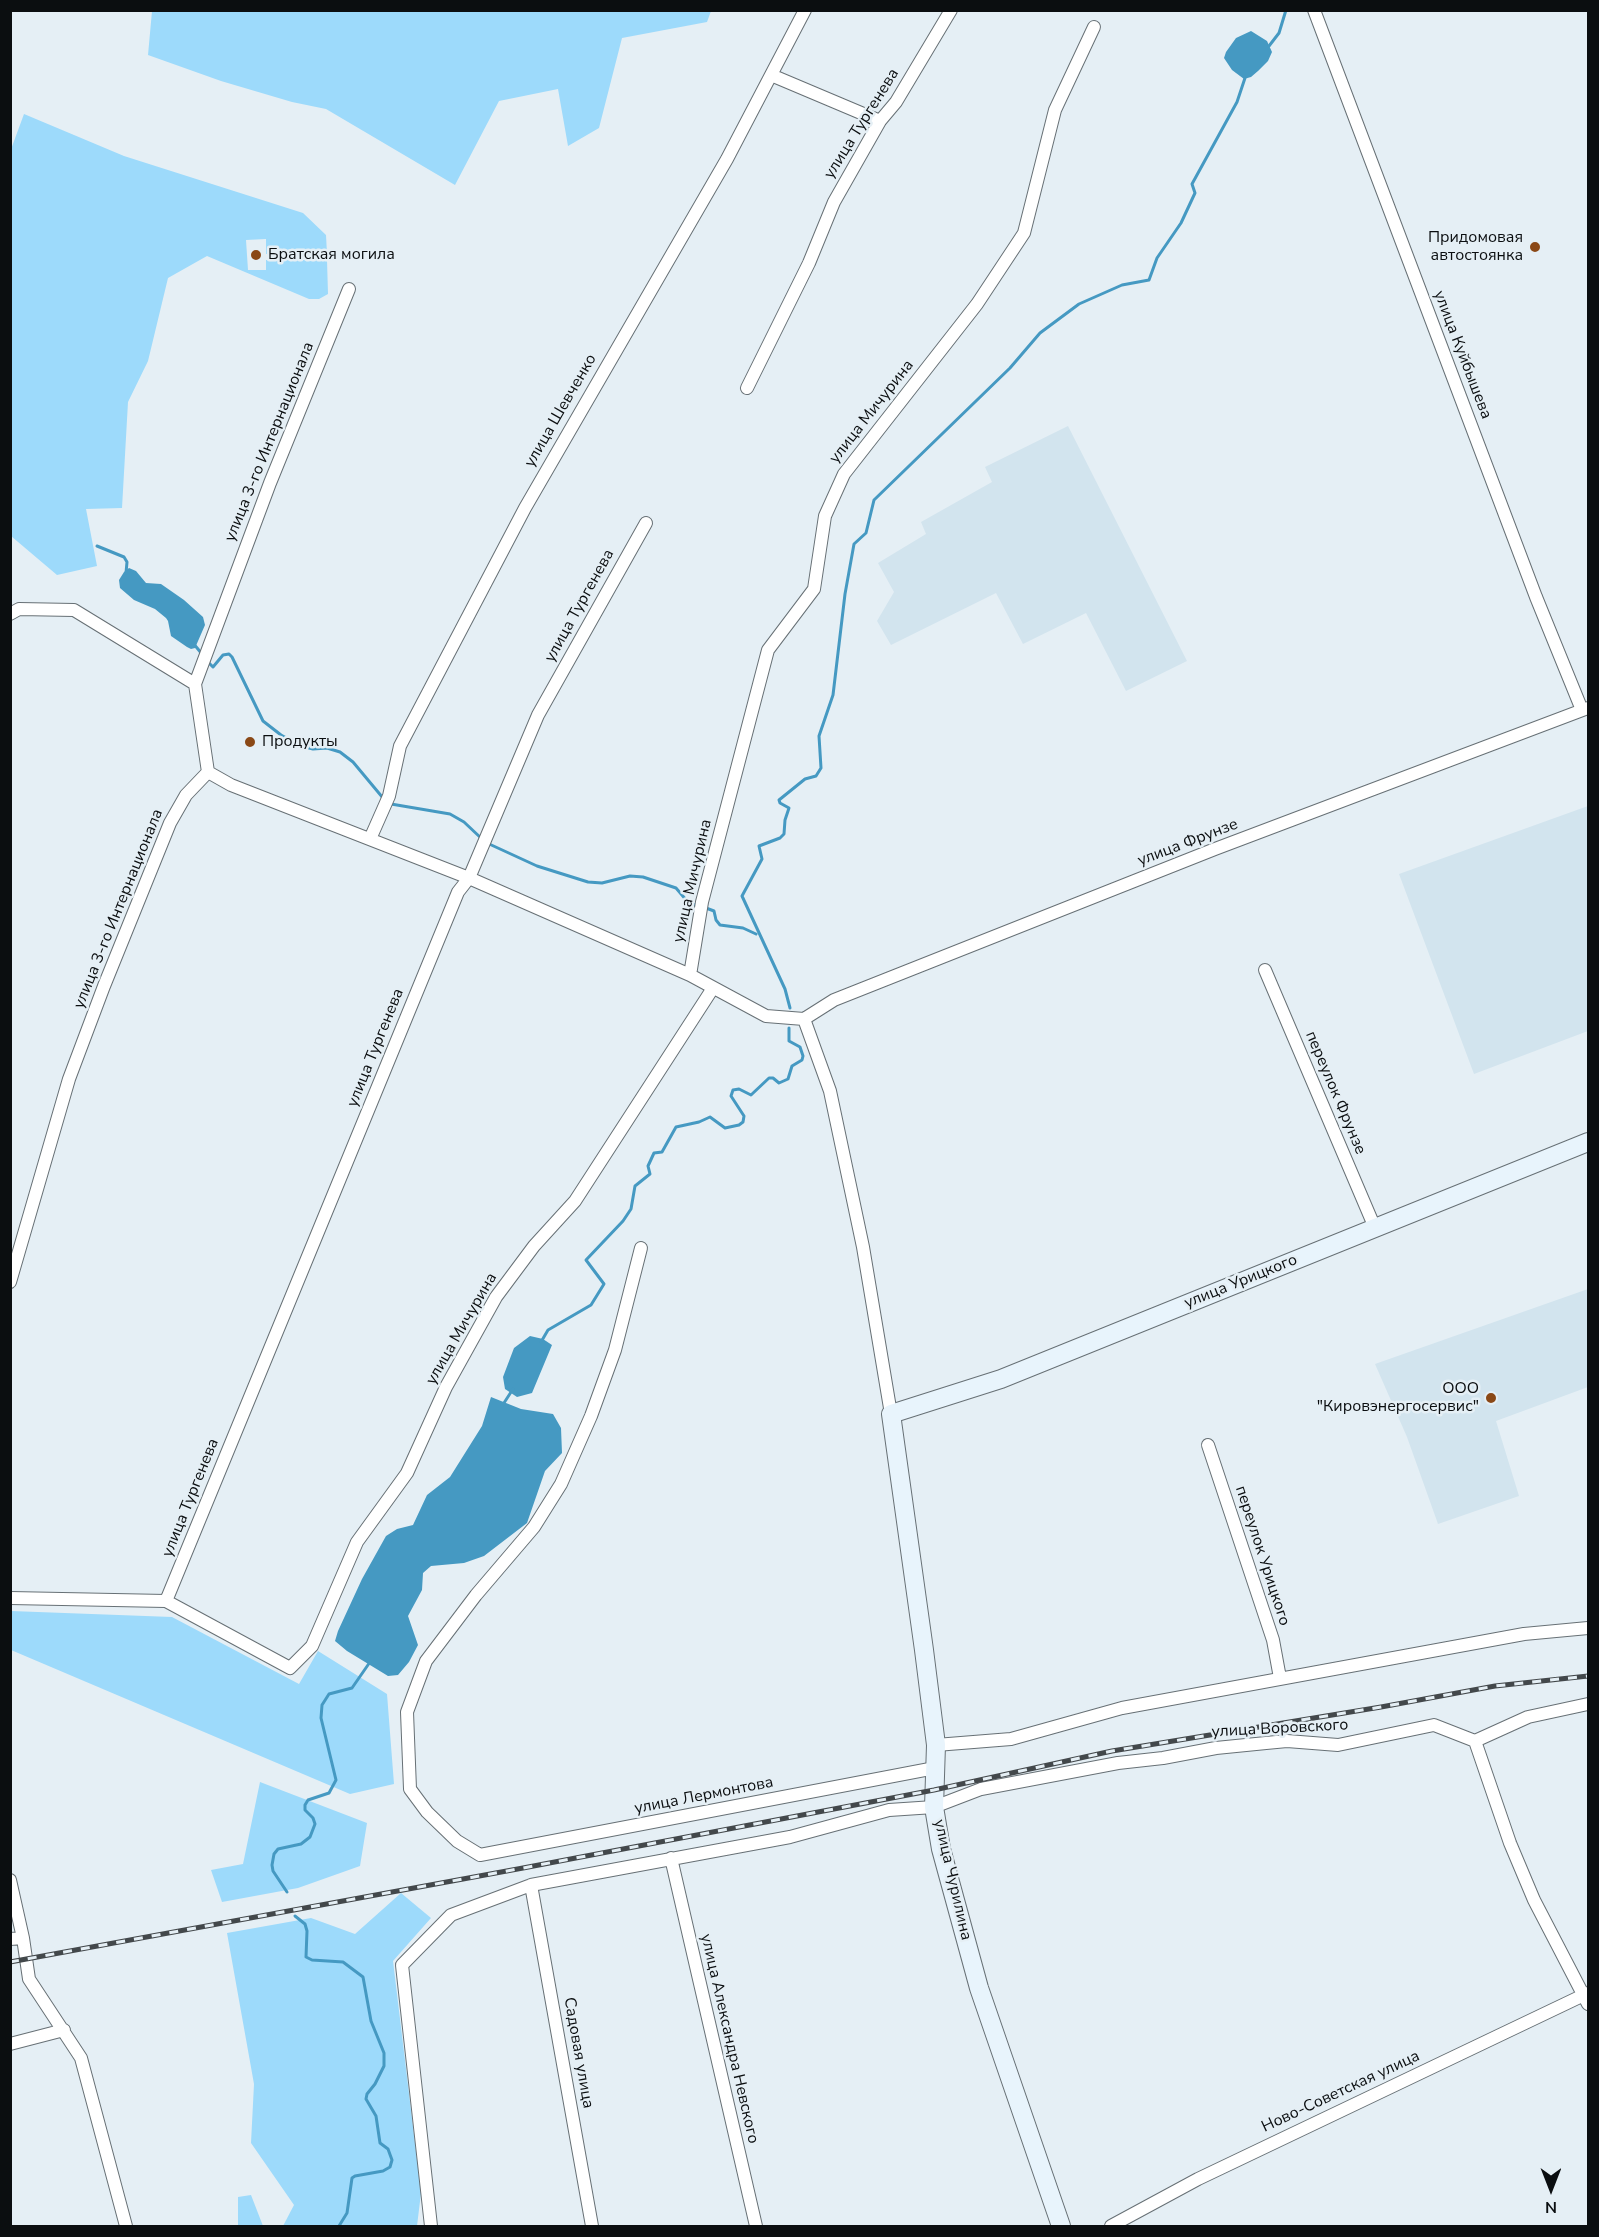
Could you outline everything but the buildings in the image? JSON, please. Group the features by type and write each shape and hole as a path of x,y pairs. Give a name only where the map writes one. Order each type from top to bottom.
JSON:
{"street":[{"name":"улица Шевченко","path":"370,839 389,796 399,746 525,508 727,159 804,10"},
{"name":"улица Тургенева","path":"747,388 809,263 834,202 880,121 896,102 951,10"},
{"name":"улица Куйбышева","path":"1314,10 1536,597 1585,710"},
{"name":"улица Мичурина","path":"690,975 702,902 768,650 814,589 825,516 844,474 977,304 1024,233 1055,110 1094,27"},
{"path":"771,75 880,121"},
{"name":"улица 3-го Интернационала","path":"10,1282 69,1079 104,986 170,823 186,795 208,772 195,684 270,483 349,289"},
{"name":"улица Тургенева","path":"166,1601 458,892 469,878 538,715 646,523"},
{"path":"10,614 19,609 74,610 195,684"},
{"name":"улица Фрунзе","path":"804,1019 845,996 1215,849 1585,710"},
{"path":"208,772 231,785 469,878 690,975 766,1016 804,1019 830,1091 863,1247 891,1414"},
{"name":"переулок Фрунзе","path":"1265,970 1375,1228"},
{"name":"улица Мичурина","path":"166,1601 290,1668 312,1646 357,1542 407,1473 446,1387 496,1297 534,1246 575,1201 713,988"},
{"name":"улица Урицкого","path":"891,1414 1001,1379 1588,1142"},
{"name":"улица Лермонтова","path":"641,1248 615,1350 591,1416 561,1484 534,1527 476,1595 426,1660 407,1712 410,1789 427,1812 457,1841 480,1855 935,1768"},
{"name":"улица Чурилина","path":"891,1414 936,1745 934,1807 946,1868 979,1988 1061,2226"},
{"name":"переулок Урицкого","path":"1208,1445 1273,1640 1280,1678"},
{"path":"10,1598 166,1601"},
{"path":"936,1745 1011,1739 1122,1708 1524,1634 1588,1628"},
{"path":"1587,1997 1533,1900 1510,1843 1475,1741 1528,1717 1588,1704"},
{"name":"улица Воровского","path":"432,2226 402,1965 451,1915 531,1885 790,1837 889,1810 934,1807 981,1789 1118,1763 1163,1758 1216,1748 1287,1742 1338,1745 1434,1725 1475,1741"},
{"name":"улица Александра Невского","path":"671,1858 756,2226"},
{"path":"10,1880 17,1939 29,1979 81,2058 126,2226"},
{"name":"Садовая улица","path":"531,1885 592,2226"},
{"name":"Ново-Советская улица","path":"1111,2226 1197,2179 1587,1997"},
{"path":"10,2044 64,2030"}],"shaded area":[{"path":"152,10 711,11 707,22 622,38 599,128 568,146 558,89 499,101 455,185 326,109 292,102 221,81 148,55"},
{"path":"1251,31 1267,41 1272,52 1268,61 1258,71 1244,79 1232,70 1224,58 1236,38"},
{"path":"24,114 124,156 303,213 326,235 327,254 266,254 266,239 246,240 248,270 266,270 266,260 327,260 328,294 319,299 309,299 207,256 168,278 148,361 128,402 122,508 86,509 97,566 57,575 11,536 10,152"},
{"path":"1068,426 1187,661 1126,691 1086,613 1023,644 996,593 891,645 877,621 894,592 878,563 926,534 921,522 992,482 985,467"},
{"path":"129,568 136,571 146,583 161,584 203,617 205,625 195,648 187,647 171,636 166,618 155,609 134,600 120,588 119,580"},
{"path":"1588,806 1588,1031 1474,1074 1399,874"},
{"path":"1588,1289 1588,1387 1496,1421 1519,1496 1438,1524 1407,1437 1375,1364"},
{"path":"530,1336 543,1339 552,1345 532,1393 517,1397 505,1389 503,1377 514,1348"},
{"path":"491,1397 521,1409 553,1414 561,1428 562,1453 545,1471 527,1523 484,1556 464,1563 431,1566 423,1573 422,1590 408,1616 418,1645 409,1662 398,1675 388,1676 335,1641 338,1631 362,1579 386,1536 397,1529 413,1525 427,1495 450,1477 482,1426"},
{"path":"11,1611 172,1617 299,1684 318,1651 387,1694 394,1784 350,1794 11,1650"},
{"path":"260,1782 367,1823 360,1866 298,1888 222,1902 211,1870 243,1864"},
{"path":"401,1893 431,1918 393,1961 421,2193 417,2226 283,2226 294,2205 251,2143 254,2084 227,1933 311,1918 355,1934"},
{"path":"251,2195 263,2226 238,2226 238,2197"}],"waterway":[{"path":"1269,46 1279,33 1286,10"},
{"path":"790,1008 785,989 742,896 762,859 759,846 780,838 784,834 789,808 779,800 805,779 816,776 821,768 819,736 833,695 845,594 854,544 866,533 874,500 1010,368 1040,333 1079,304 1122,285 1149,280 1157,258 1181,223 1195,193 1192,184 1237,102 1245,78"},
{"path":"97,546 124,557 127,562 126,573"},
{"path":"193,643 202,654"},
{"path":"208,662 213,667 223,655 229,654 263,721 281,735 301,746 313,749 327,748 340,752 353,762 383,798"},
{"path":"391,804 450,814 464,822 482,839"},
{"path":"487,843 537,866 588,882 602,883 630,876 643,877 676,888 687,901 699,907"},
{"path":"706,908 714,911 720,925 743,928 756,934"},
{"path":"541,1342 548,1330 591,1305 604,1284 586,1260 623,1221 631,1209 635,1186 650,1174 648,1166 654,1153 662,1152 676,1127 710,1117 725,1128 739,1125 743,1122 744,1116 731,1096 733,1090 739,1089 751,1095 769,1078 779,1083 788,1079 792,1066 802,1060 803,1056 800,1047 789,1041 789,1028"},
{"path":"502,1406 513,1389"},
{"path":"287,1892 273,1871 274,1854 278,1849 301,1844 310,1837 315,1824 313,1818 305,1810 305,1805 308,1800 329,1793 336,1780 321,1718 322,1705 329,1694 352,1688 370,1662"},
{"path":"295,1916 305,1924 307,1931 306,1957 312,1960 343,1962 363,1977 371,2021 384,2053 384,2066 366,2099 376,2116 380,2143 388,2149 392,2160 390,2167 383,2171 352,2178 347,2213 339,2226"}],"railway":[{"path":"10,1962 934,1790 1112,1751 1495,1686 1588,1676"}],"place":[{"name":"Придомовая автостоянка","path":"1535,247"},
{"name":"Братская могила","path":"256,255"},
{"name":"Продукты","path":"250,742"},
{"name":"ООО \"Кировэнергосервис\"","path":"1491,1398"}]}
